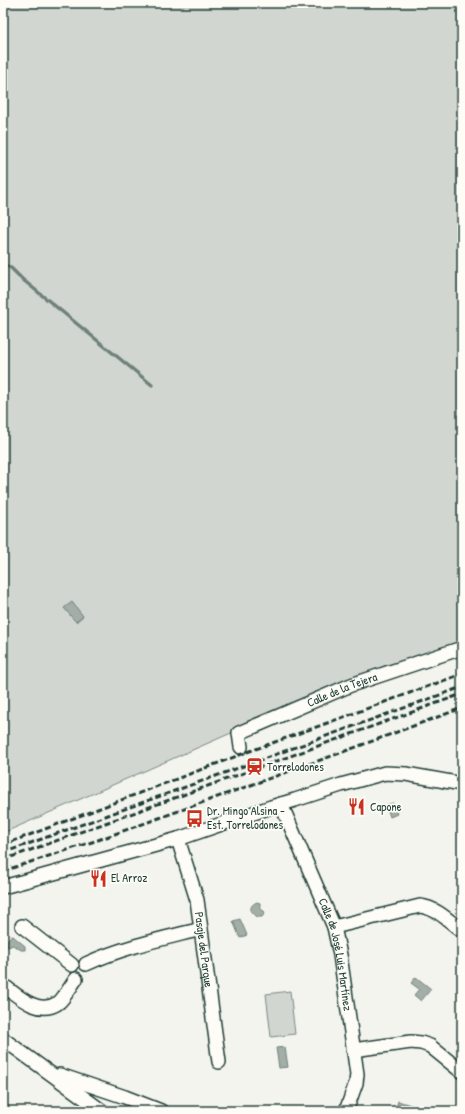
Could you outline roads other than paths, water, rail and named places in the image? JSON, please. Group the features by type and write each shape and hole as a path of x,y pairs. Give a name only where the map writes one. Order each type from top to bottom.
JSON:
{"street":[{"name":"Calle de la Tejera","path":"241,747 239,733 351,685 462,648"},
{"path":"3,887 178,839 341,785 385,773 406,774 462,784"},
{"name":"Calle de José Luis Martínez","path":"282,804 334,926 340,955 357,1074 356,1083 346,1111"},
{"name":"Pasaje del Parque","path":"178,839 197,900 219,1062"},
{"path":"334,926 420,906 428,907 438,912 462,931"},
{"path":"22,926 72,965"},
{"path":"86,964 128,948 201,929"},
{"path":"77,961 86,964 88,972 86,976 82,979 76,979 71,973 70,969 72,965 77,961"},
{"path":"3,985 26,1002 37,1006 49,1007 59,1003 76,979"},
{"path":"3,1039 102,1111"},
{"path":"354,1050 411,1042 421,1043 430,1046 462,1072"},
{"path":"49,1072 125,1097 161,1111"},
{"path":"109,1111 110,1106 115,1100 125,1097"}],"waterway":[{"path":"3,264 11,268 22,279 152,385"}],"railway":[{"path":"3,845 242,754 462,674"},
{"path":"3,853 462,687"},
{"path":"3,860 462,694"},
{"path":"3,871 98,840 462,708"}],"place":[{"name":"Torrelodones","path":"254,767"},
{"name":"Capone","path":"357,807"},
{"name":"Dr. Mingo Alsina - Est. Torrelodones","path":"194,818"},
{"name":"El Arroz","path":"98,878"}]}
